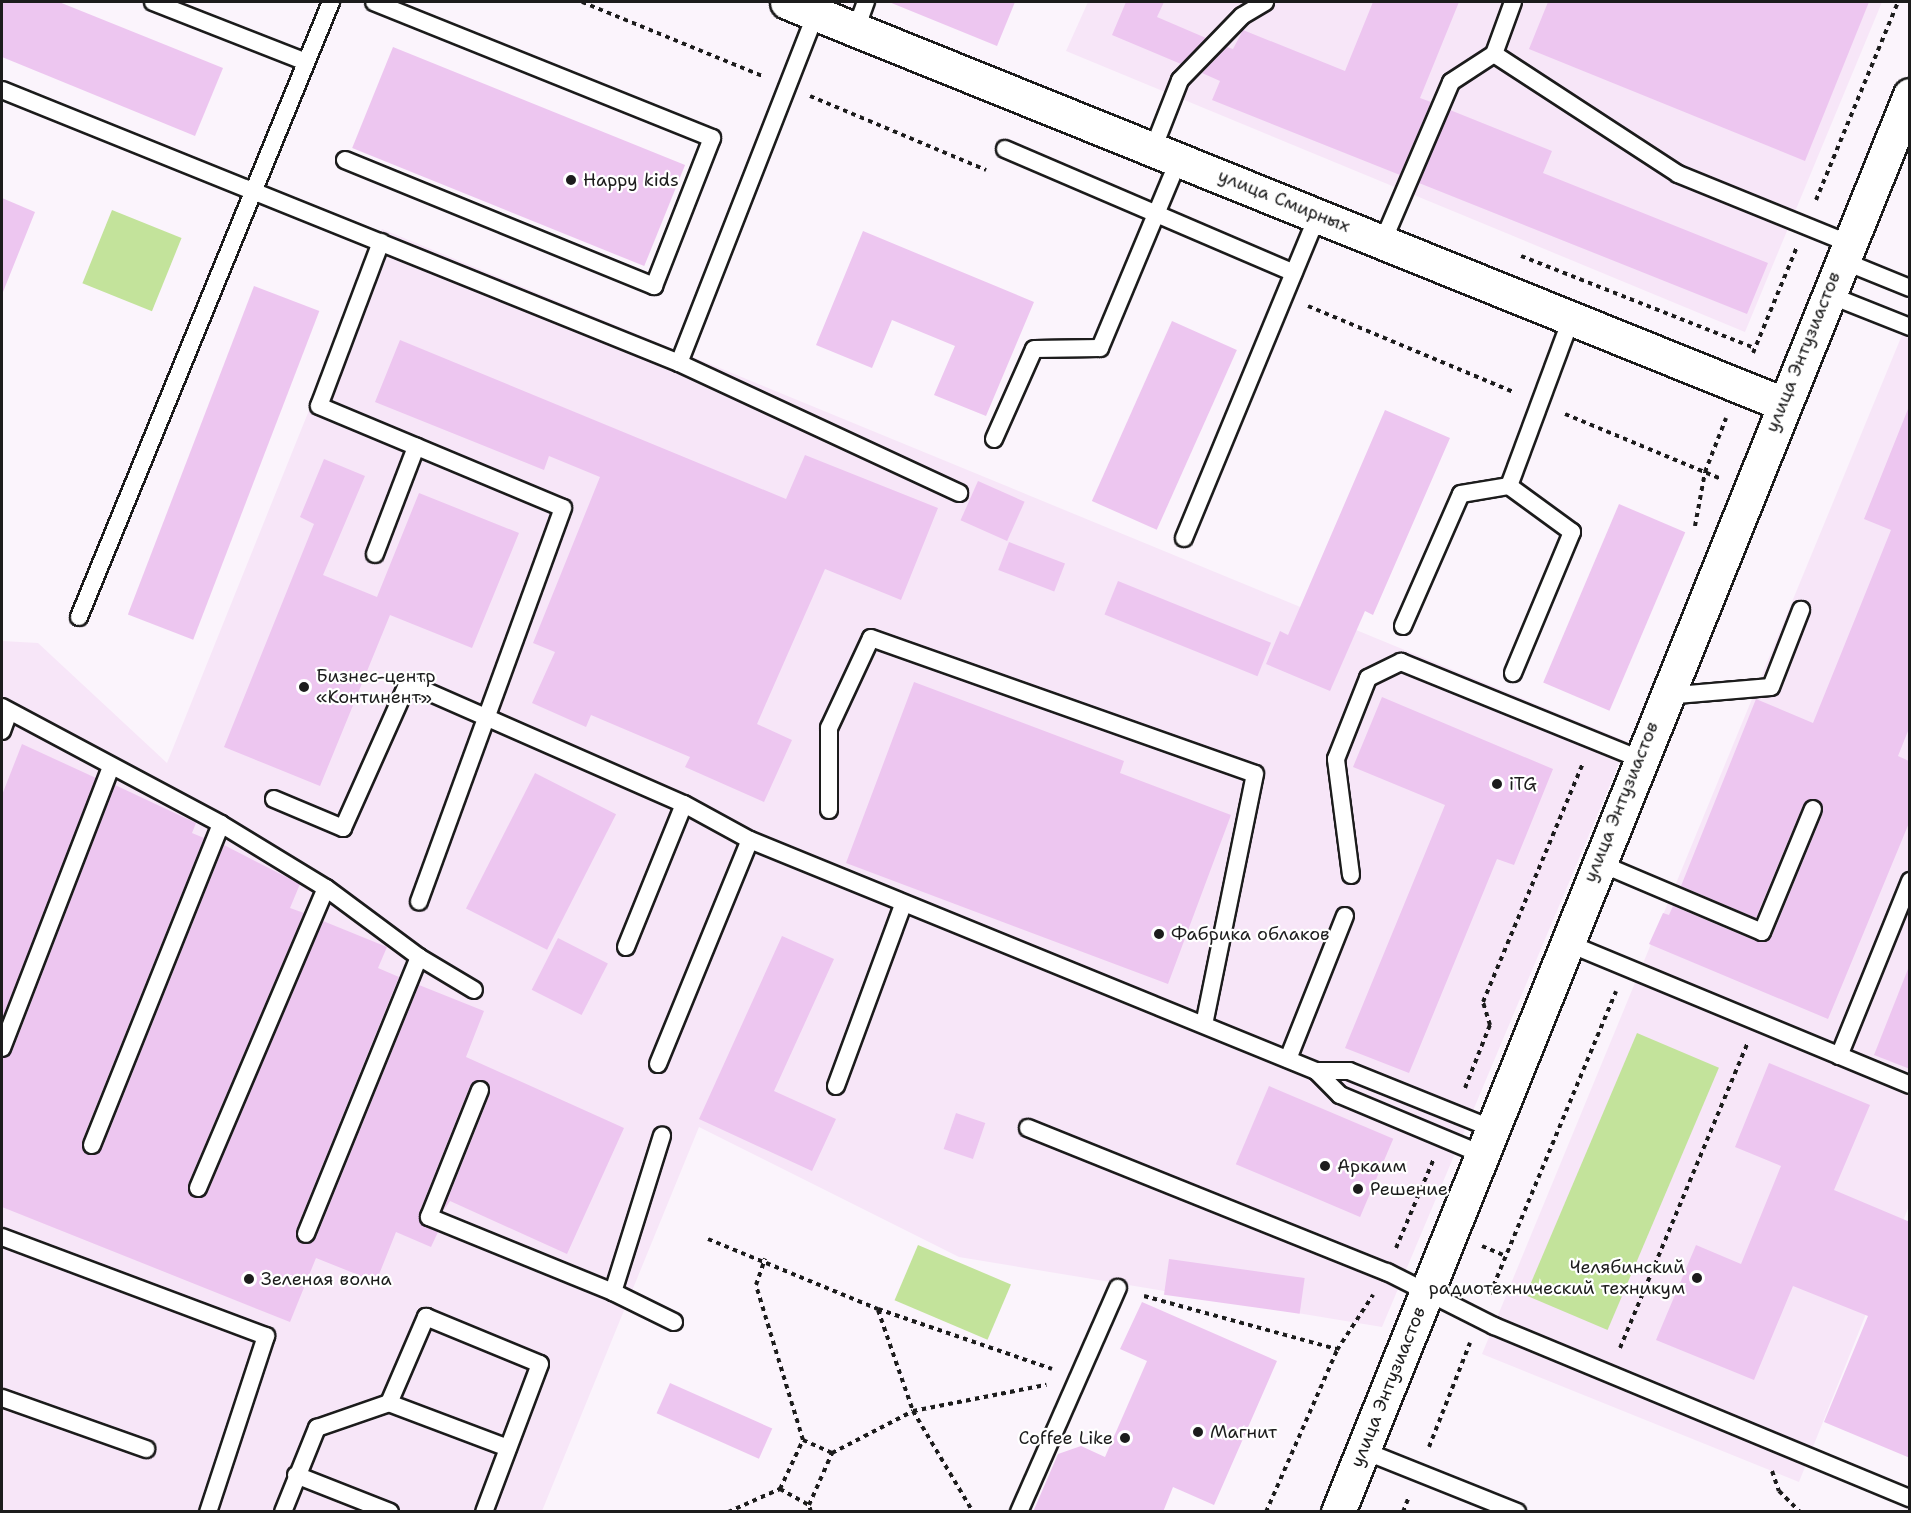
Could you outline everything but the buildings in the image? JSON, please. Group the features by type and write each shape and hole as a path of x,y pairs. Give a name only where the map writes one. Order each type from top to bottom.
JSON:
{"main road":[{"name":"улица Смирных","path":"801,7 861,15 1166,154 1781,403"},
{"name":"улица Энтузиастов","path":"1338,1512 1781,403 1910,95"}],"lane":[{"path":"153,2 306,62"},
{"path":"80,617 331,2"},
{"path":"345,160 654,286 712,138 374,2"},
{"path":"994,439 1034,349 1100,348 1156,214 1180,80 1242,16 1265,2"},
{"path":"1383,241 1451,82 1494,54 1513,2"},
{"path":"679,363 801,7"},
{"path":"1494,54 1678,174 1844,252 1910,288"},
{"path":"2,90 255,190 679,363 959,493"},
{"path":"1005,149 1294,273"},
{"path":"1184,538 1318,215"},
{"path":"381,242 319,406 563,508 419,902"},
{"path":"1827,294 1910,327"},
{"path":"1509,486 1572,317"},
{"path":"375,554 416,447"},
{"path":"1403,626 1461,494 1509,486 1572,532 1513,673"},
{"path":"1664,696 1771,687 1801,610"},
{"path":"829,810 830,728 871,638 1255,774 1204,1024"},
{"path":"1351,875 1336,759 1368,678 1401,662 1638,758"},
{"path":"274,800 343,828 408,683 487,714 684,804 750,840 1316,1071 1340,1095 1486,1141"},
{"path":"2,731 5,710 110,770 221,824 326,888 419,957 474,990"},
{"path":"2,1048 110,770"},
{"path":"626,947 684,804"},
{"path":"1597,862 1762,932 1814,809"},
{"path":"92,1145 221,824"},
{"path":"658,1064 750,840"},
{"path":"1839,1056 1910,880"},
{"path":"198,1188 326,888"},
{"path":"836,1086 903,904"},
{"path":"1288,1059 1345,916"},
{"path":"1565,942 1910,1085"},
{"path":"306,1234 419,957"},
{"path":"1316,1071 1349,1071 1486,1141"},
{"path":"480,1090 429,1218 613,1292 674,1322"},
{"path":"1028,1128 1426,1292 1480,1320 1910,1498"},
{"path":"613,1292 662,1136"},
{"path":"2,1237 266,1336 208,1512"},
{"path":"1019,1512 1118,1288"},
{"path":"389,1403 426,1317 540,1364 484,1512"},
{"path":"2,1398 146,1449"},
{"path":"284,1512 296,1475 317,1428 389,1403 508,1448"},
{"path":"1362,1450 1517,1512"},
{"path":"296,1475 390,1512"}],"path":[{"path":"1403,1512 1626,968"},
{"path":"1608,1374 1756,1022"},
{"path":"708,1239 765,1259 878,1309 1079,1378"},
{"path":"728,1512 780,1489 803,1440 756,1285 765,1259"},
{"path":"1144,1296 1337,1350"},
{"path":"878,1309 913,1411 973,1512"},
{"path":"809,1504 832,1453 913,1411 1079,1378"},
{"path":"1760,1437 1779,1491 1800,1512"},
{"path":"803,1440 832,1453"},
{"path":"780,1489 809,1504 812,1512"}],"shaded area":[{"path":"1088,2 1882,2 1745,332 1066,51"},
{"path":"382,229 1628,742 1382,1327 959,1257 699,1127 542,1511 2,1512 2,641 38,643 167,763"},
{"path":"1909,318 1909,1206 1799,1482 1482,1354"}],"green space":[{"path":"112,210 182,238 152,311 82,283"},
{"path":"1637,1033 1719,1068 1608,1330 1526,1295"},
{"path":"918,1245 1011,1284 988,1340 895,1300"}],"place":[{"name":"Happy kids","path":"571,180"},
{"name":"Бизнес-центр «Континент»","path":"304,687"},
{"name":"iTG","path":"1497,784"},
{"name":"Фабрика облаков","path":"1159,934"},
{"name":"Аркаим","path":"1325,1166"},
{"name":"Решение","path":"1358,1189"},
{"name":"Челябинский радиотехнический техникум","path":"1697,1278"},
{"name":"Зеленая волна","path":"249,1279"},
{"name":"Магнит","path":"1198,1432"},
{"name":"Coffee Like","path":"1125,1438"}]}
